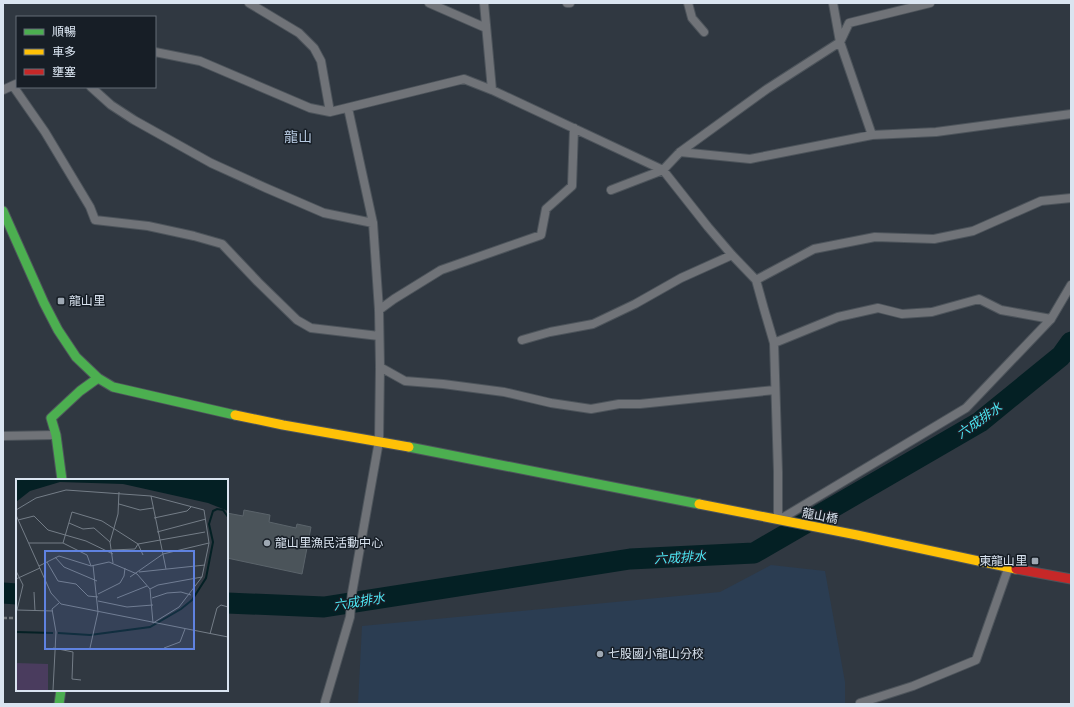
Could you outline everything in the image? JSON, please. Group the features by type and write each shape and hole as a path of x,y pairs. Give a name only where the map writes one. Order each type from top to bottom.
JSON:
{"main road":[{"name":"龍山橋","path":"3,211 44,303 58,330 76,357 98,378 113,387 283,425 379,441 857,535 1008,568 1071,579"},
{"path":"62,479 56,435 51,418 80,391 98,378"},
{"path":"59,704 61,691"}],"lane":[{"path":"249,3 299,33 314,48 321,61 330,112"},
{"path":"429,3 486,28"},
{"path":"484,3 492,90"},
{"path":"688,3 692,18 704,32"},
{"path":"833,3 840,42 872,135"},
{"path":"612,190 663,170 680,152 767,89 840,42 849,23 930,3"},
{"path":"156,52 200,61 310,108 330,112 464,79 492,90 663,170 708,227 756,280 774,343 778,520 966,408 1051,319 1071,285"},
{"path":"3,90 15,85"},
{"path":"17,88 90,206 96,220 148,226 222,244 297,320 311,328 379,336"},
{"path":"92,88 112,105 134,120 211,163 324,213 373,223"},
{"path":"325,702 350,617 352,593 379,441 379,310 373,223 348,108"},
{"path":"680,152 750,159 872,135 936,132 1071,114"},
{"path":"379,310 441,270 541,235 546,209 572,186 574,128"},
{"path":"756,280 814,249 875,237 934,239 973,231 1041,201 1071,198"},
{"path":"522,340 550,332 593,324 635,304 681,278 732,255"},
{"path":"774,343 838,317 878,308 902,314 932,312 979,299 1000,310 1051,319"},
{"path":"380,366 405,381 444,384 504,392 551,404 591,409 619,404 640,404 776,390"},
{"path":"3,436 56,435"},
{"path":"860,704 913,686 976,660 1008,568"}],"path":[{"path":"3,618 16,618"}],"shaded area":[{"name":"七股國小龍山分校","path":"771,565 825,571 845,682 845,704 358,704 362,626 720,592"}],"building":[{"name":"龍山里漁民活動中心","path":"244,510 270,515 269,522 296,528 297,524 311,527 302,574 228,558 228,513 243,516"}],"waterway":[{"name":"六成排水","path":"228,603 324,607 630,559 754,553 980,422 1061,356 1071,342"},
{"name":"六成排水","path":"3,593 16,594"}],"traffic: fast":[{"path":"3,211 44,303 58,330 76,357 98,378 113,387 235,415"},
{"path":"62,479 56,435 51,418 80,391 98,378"},
{"path":"409,447 699,504"},
{"path":"59,704 61,691"}],"traffic: slow":[{"path":"235,415 409,447"},
{"path":"699,504 857,535 1016,569"}],"traffic: jam":[{"path":"1016,569 1071,579"}],"place":[{"name":"龍山里","path":"61,301"},
{"name":"龍山里漁民活動中心","path":"267,543"},
{"name":"東龍山里","path":"1035,561"},
{"name":"七股國小龍山分校","path":"600,654"}],"district":[{"name":"龍山","path":"298,137"}]}
